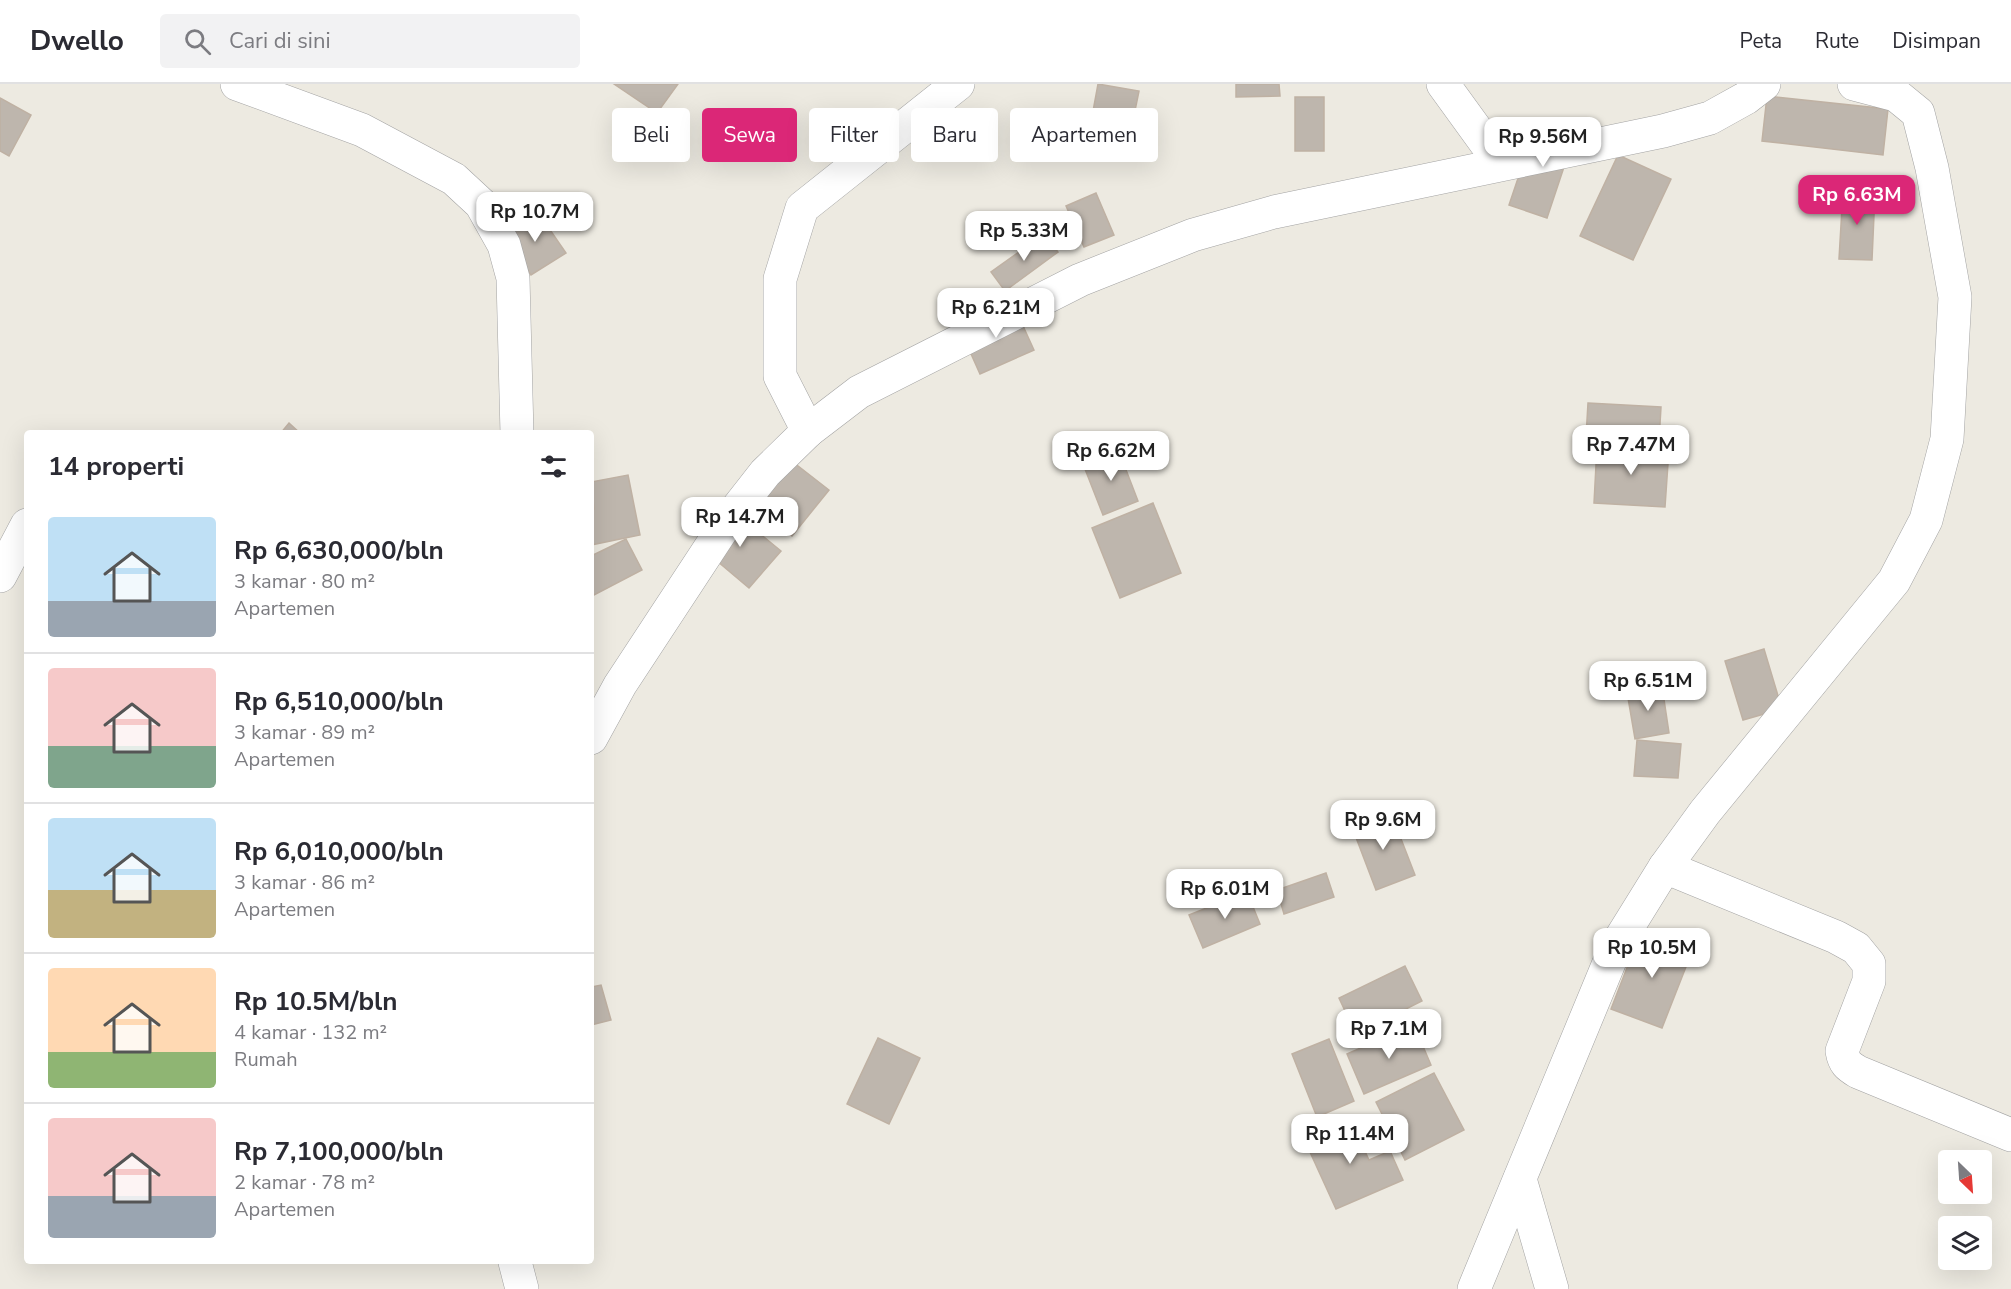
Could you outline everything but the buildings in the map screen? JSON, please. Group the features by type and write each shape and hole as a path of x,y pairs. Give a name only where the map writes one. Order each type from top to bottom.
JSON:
{"street":[{"path":"237,84 362,130 454,179 481,204 504,245 513,278 518,430"},
{"path":"808,431 780,376 780,279 802,208 958,84"},
{"path":"1443,84 1501,164"},
{"path":"594,733 620,685 729,519 765,473 808,431 859,392 1080,280 1193,235 1274,212 1663,131 1710,118 1746,98 1764,84"},
{"path":"1474,1289 1616,946 1665,867 1705,812 1894,581 1926,519 1947,439 1955,297 1932,168 1918,113 1896,95 1854,84"},
{"path":"0,576 24,531"},
{"path":"1665,867 1836,937 1856,948 1869,964 1869,981 1842,1051 1847,1066 2011,1135"},
{"path":"1520,1179 1552,1289"},
{"path":"516,1264 522,1289"}]}
